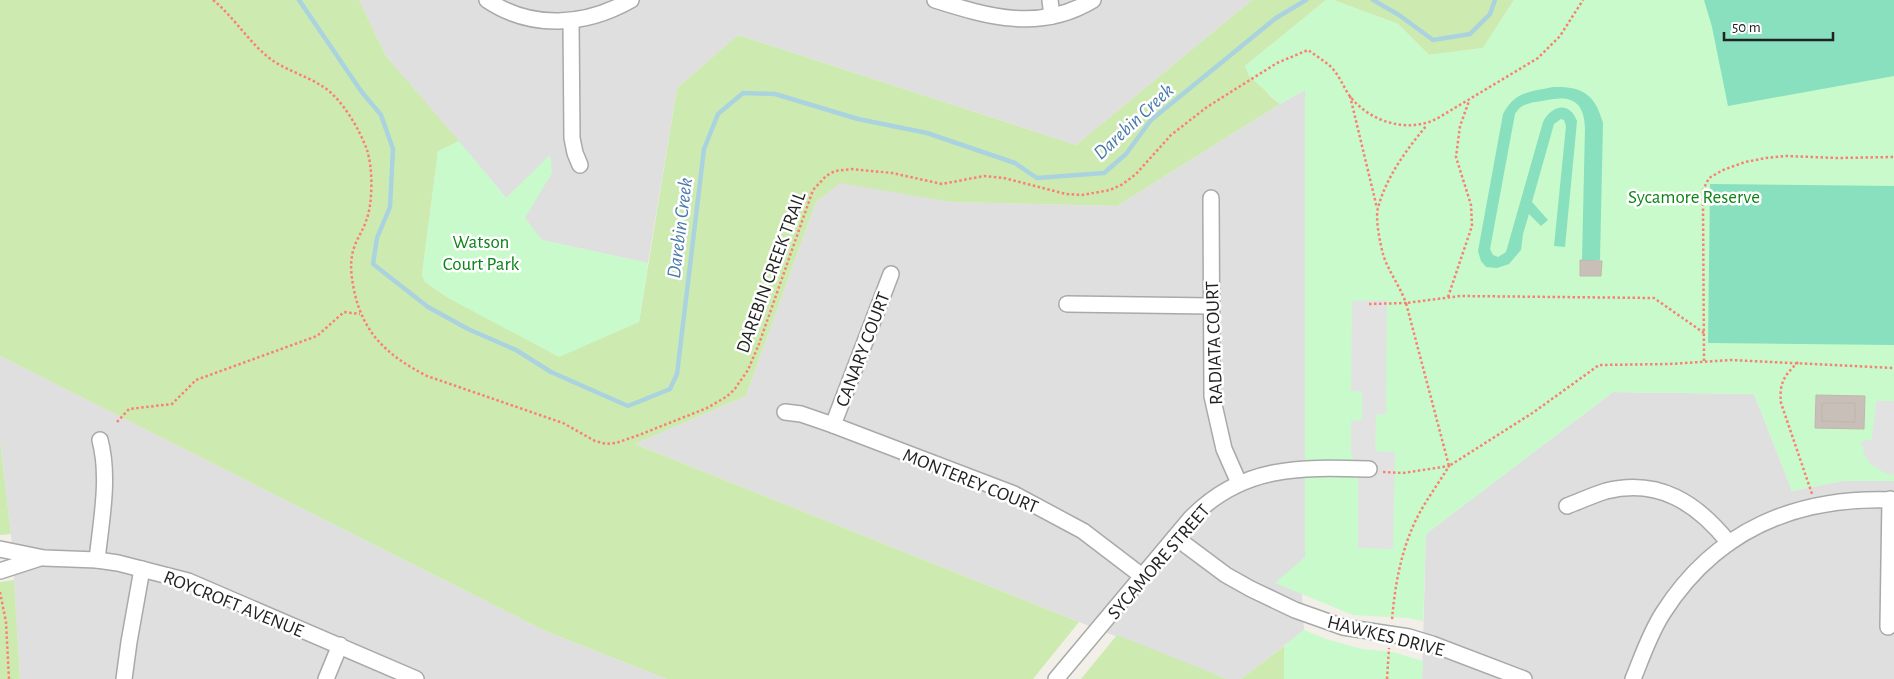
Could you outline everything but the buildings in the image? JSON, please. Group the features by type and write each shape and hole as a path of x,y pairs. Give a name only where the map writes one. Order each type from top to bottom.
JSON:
{"street":[{"path":"487,0 506,11 537,19 571,21 599,15 631,0"},
{"path":"935,0 996,17 1012,19 1052,16 1071,11 1093,0"},
{"path":"1050,0 1052,16"},
{"path":"571,21 572,138 575,154 580,165"},
{"name":"RADIATA COURT","path":"1211,198 1212,396 1224,449 1239,483"},
{"name":"CANARY COURT","path":"833,424 892,274"},
{"path":"1067,304 1211,306"},
{"name":"MONTEREY COURT","path":"785,412 801,414 833,424 1014,494 1083,532 1142,576"},
{"path":"97,560 104,474 104,456 100,440"},
{"name":"SYCAMORE STREET","path":"1056,679 1190,519 1208,502 1239,483 1266,473 1334,468 1369,469"},
{"path":"1567,506 1605,491 1642,487 1660,490 1692,506 1705,516 1729,543"},
{"path":"1633,679 1662,614 1694,574 1729,543 1788,512 1815,505 1850,500 1892,500 1888,626"},
{"name":"HAWKES DRIVE","path":"1175,537 1226,575 1274,600 1343,627 1409,637 1432,644 1524,679"},
{"name":"ROYCROFT AVENUE","path":"0,549 44,558 97,560 142,568 188,581 416,679"},
{"name":"ROYCROFT AVENUE","path":"0,571 44,558"},
{"path":"124,679 142,568"},
{"path":"326,679 340,646"}],"path":[{"name":"DAREBIN CREEK TRAIL","path":"213,0 270,58 324,87 354,124 367,149 370,162 370,206 367,220 354,246 351,261 351,278 360,314 377,341 408,366 427,376 563,424 606,444 616,443 671,424 707,408 734,390 748,370 759,344 813,190 826,176 835,171 852,169 892,173 942,184 984,176 1004,178 1066,194 1098,193 1110,190 1123,184 1136,174 1171,135 1206,107 1277,63 1308,50 1331,67 1350,96 1374,116 1402,126 1415,126 1428,123 1538,58 1560,36 1583,0"},
{"path":"1350,96 1377,209 1382,252 1406,303 1449,466"},
{"path":"1448,298 1472,226 1471,205 1456,157 1460,126 1470,99"},
{"path":"1377,209 1388,182 1400,160 1428,123"},
{"path":"1704,361 1703,190 1709,178 1723,170 1766,158 1786,156 1837,158 1894,157"},
{"path":"1369,304 1406,303 1460,296 1654,298 1704,333"},
{"path":"117,422 129,409 172,404 196,380 317,336 344,312 360,314"},
{"path":"1369,469 1403,473 1449,466 1534,412 1599,366 1759,360 1894,368"},
{"path":"1798,362 1783,379 1780,403 1815,505"},
{"path":"1387,679 1397,578 1406,545 1421,510 1449,466"},
{"path":"0,592 6,622 10,679"}],"shaded area":[{"path":"359,0 1252,0 1076,145 738,35 677,88 648,263 542,240 386,56"},
{"path":"1305,90 1305,557 1302,594 1304,630 1241,679 1227,679 1079,622 635,444 746,396 816,202 840,182 951,202 1117,206"},
{"path":"1387,300 1386,414 1376,415 1375,451 1395,452 1393,549 1358,548 1358,476 1351,451 1351,421 1362,420 1362,392 1351,391 1352,301"},
{"path":"0,356 545,631 667,679 20,679 11,534 0,440"},
{"path":"1613,392 1754,394 1792,491 1842,481 1894,481 1894,679 1422,679 1426,534"},
{"path":"1876,401 1894,401 1894,475 1885,473 1872,465 1866,458 1861,442 1872,439"}],"green space":[{"path":"0,0 359,0 386,56 459,141 438,152 422,275 425,282 450,299 639,322 677,88 738,35 1076,145 1252,0 1326,0 1245,66 1270,96 1280,104 1117,206 951,202 840,183 816,202 746,396 635,444 1079,622 1033,679 667,679 545,631 0,356"},
{"name":"Sycamore Reserve","path":"1326,0 1333,0 1398,24 1429,55 1483,48 1514,0 1894,0 1894,481 1842,481 1792,491 1754,394 1613,392 1426,534 1423,621 1408,618 1353,615 1275,583 1305,557 1305,90 1280,104 1249,76 1245,66"},
{"path":"1333,0 1514,0 1483,48 1429,55 1398,24"},
{"path":"1704,0 1894,0 1894,76 1728,106 1712,27"},
{"path":"1553,87 1572,88 1586,94 1596,105 1603,123 1600,260 1582,260 1584,118 1582,110 1578,105 1573,101 1560,98 1527,104 1517,110 1515,114 1490,249 1493,255 1498,257 1506,252 1543,122 1551,112 1560,108 1569,110 1574,114 1577,121 1565,247 1554,246 1566,126 1564,120 1561,119 1554,124 1532,202 1548,220 1541,226 1529,214 1523,234 1521,250 1509,264 1497,268 1486,267 1481,261 1478,251 1503,114 1508,106 1518,97 1530,92"},
{"name":"Watson Court Park","path":"459,141 506,198 550,155 552,173 525,218 542,240 648,263 639,322 559,357 450,299 425,282 422,275 438,151"},
{"path":"1710,184 1894,186 1894,345 1708,343"},
{"path":"0,440 11,534 0,535"},
{"path":"14,580 20,679 0,679 0,582"},
{"path":"1304,630 1326,639 1362,649 1393,652 1423,661 1422,679 1284,679 1284,646"},
{"path":"1117,635 1227,679 1081,679"},
{"path":"1284,646 1284,679 1241,679"}],"waterway":[{"name":"Darebin Creek","path":"299,0 361,91 381,115 393,149 390,207 377,238 373,264 428,307 468,329 516,350 551,372 628,406 670,389 677,374 704,149 718,114 743,93 775,94 858,119 927,133 1015,163 1037,178 1104,173 1126,154 1151,120 1276,18 1306,0"},
{"name":"Darebin Creek","path":"1373,0 1399,15 1433,40 1470,34 1490,14 1495,0"}]}
